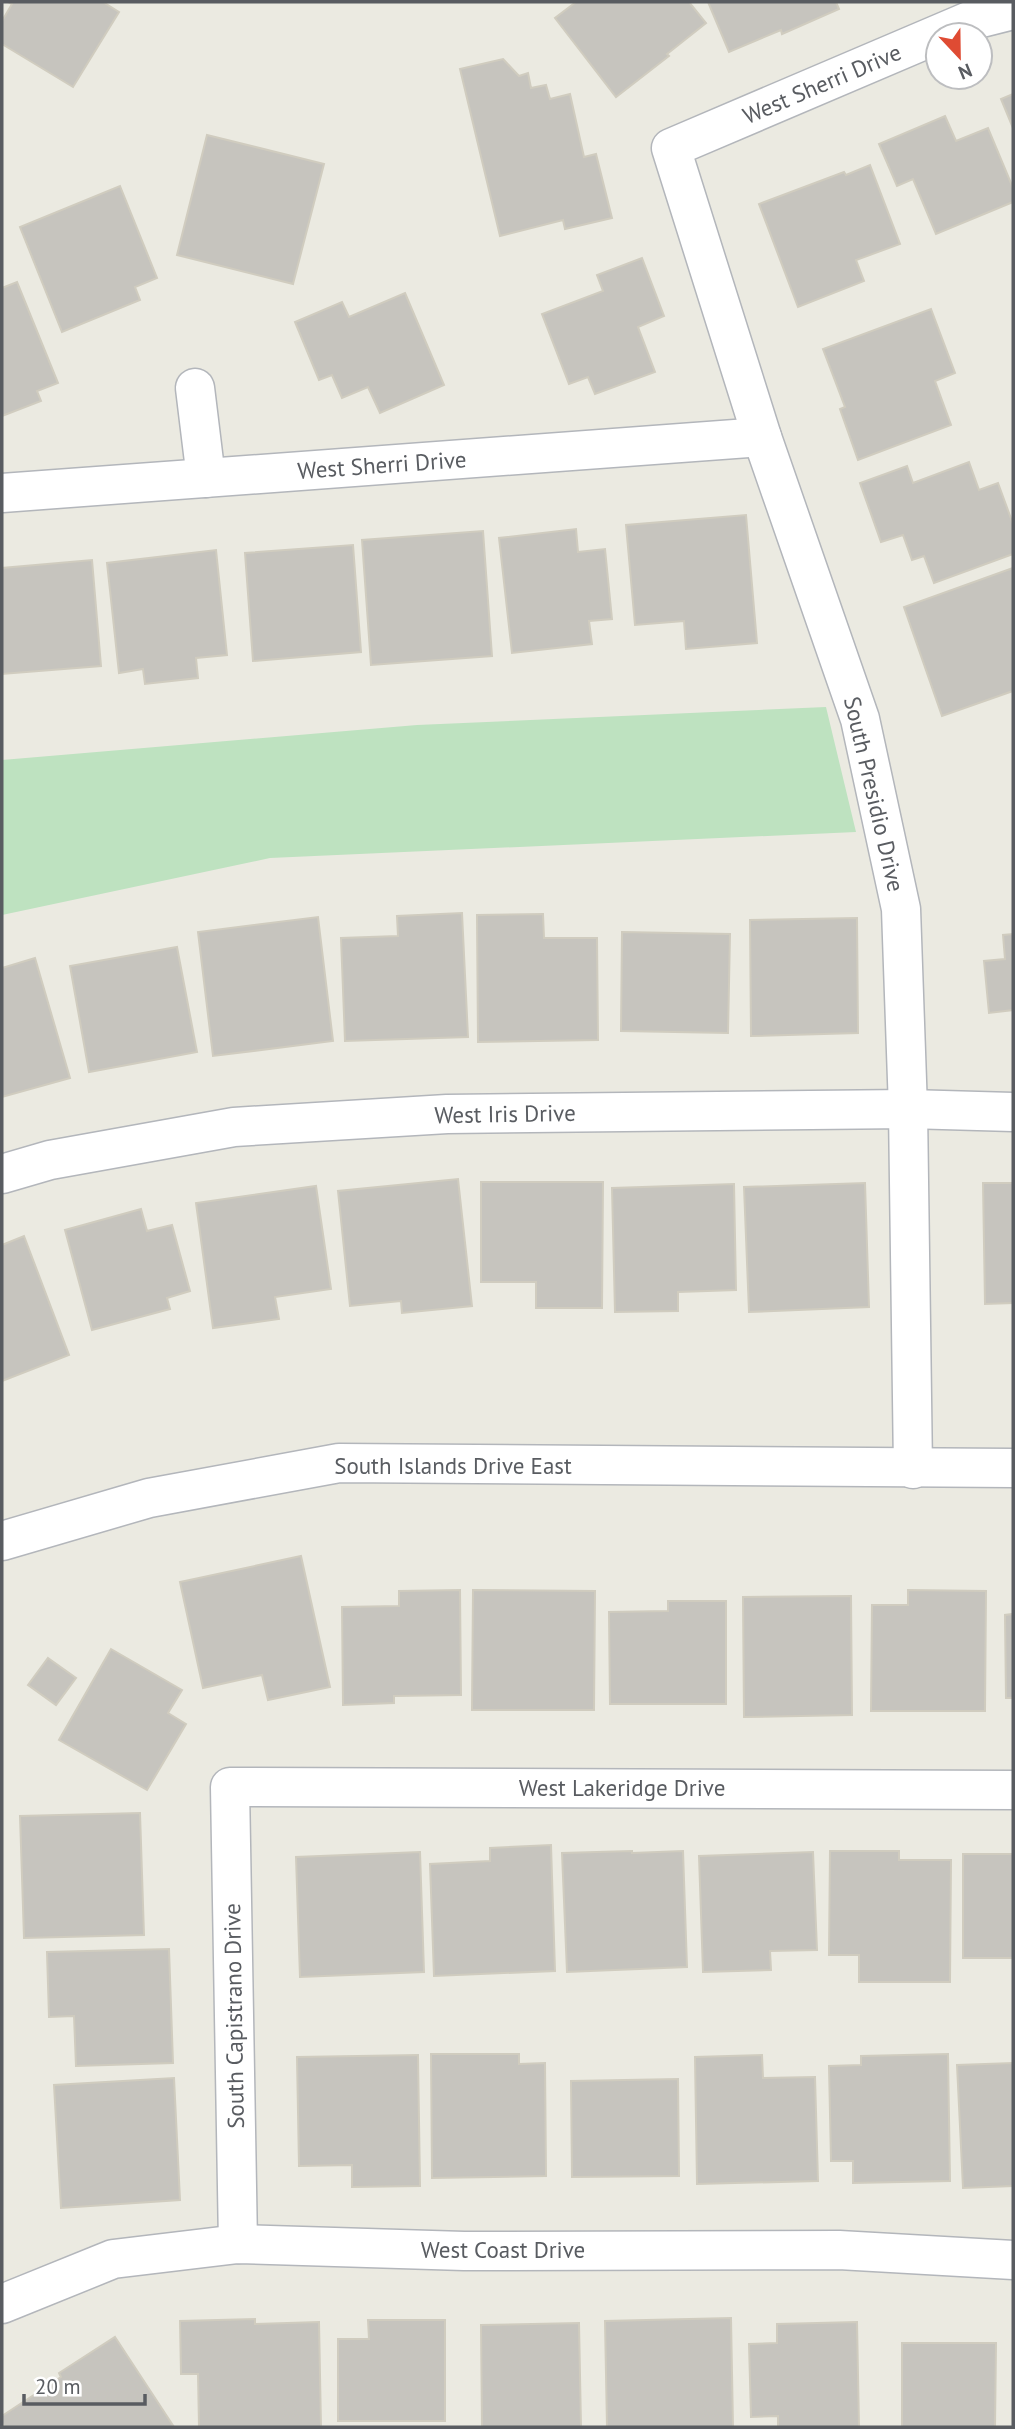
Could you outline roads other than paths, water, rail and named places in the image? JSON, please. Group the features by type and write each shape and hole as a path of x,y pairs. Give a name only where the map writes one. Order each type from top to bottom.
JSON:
{"street":[{"name":"West Sherri Drive","path":"671,148 969,21 1013,10"},
{"name":"South Presidio Drive","path":"671,148 762,437 860,719 901,909 908,1110 914,1469"},
{"path":"195,387 206,478"},
{"name":"West Sherri Drive","path":"2,493 762,437"},
{"name":"West Iris Drive","path":"2,1174 50,1160 234,1127 447,1114 908,1110 1013,1112"},
{"name":"South Islands Drive East","path":"2,1541 149,1498 339,1463 1013,1468"},
{"name":"West Lakeridge Drive","path":"230,1787 1013,1790"},
{"name":"South Capistrano Drive","path":"230,1787 238,2245"},
{"name":"West Coast Drive","path":"2,2304 113,2259 238,2245 464,2251 839,2250 1013,2260"}]}
